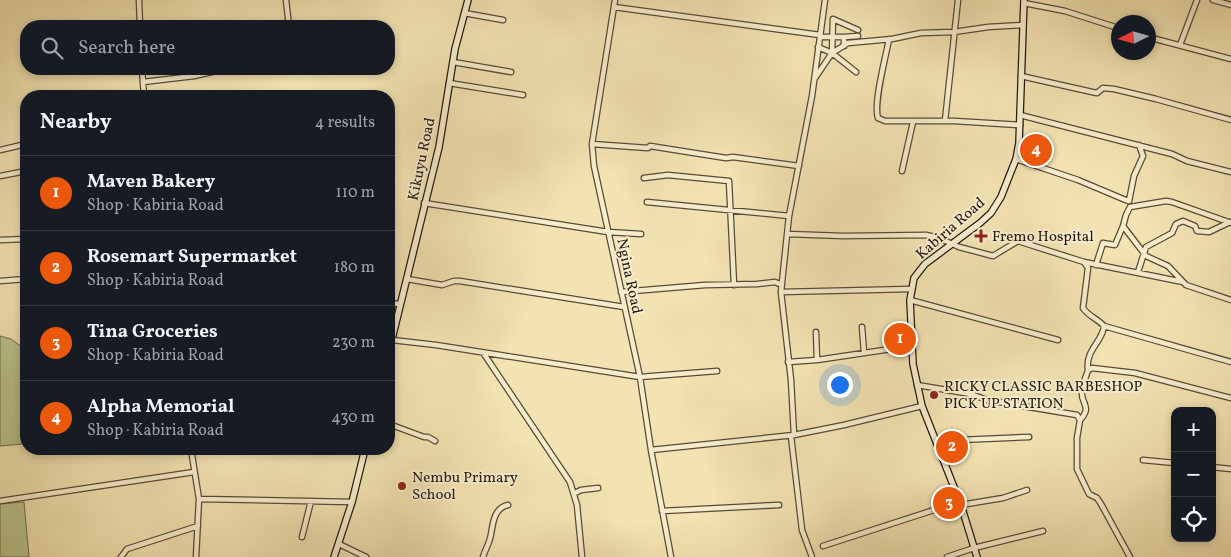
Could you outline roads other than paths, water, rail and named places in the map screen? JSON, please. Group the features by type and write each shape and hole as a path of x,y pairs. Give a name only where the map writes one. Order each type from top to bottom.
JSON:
{"main road":[{"name":"Kikuyu Road","path":"395,326 439,147 453,62 468,0"},
{"name":"Kabiria Road","path":"977,557 961,505 922,406 913,364 910,300 914,278 925,264 991,213 1001,197 1016,159 1020,125 1024,1"},
{"path":"334,557 352,502 364,455"}],"street":[{"path":"140,0 140,20"},
{"path":"286,0 288,20"},
{"name":"Ngina Road","path":"615,0 592,144 594,166 640,377 651,450 671,557"},
{"path":"812,557 802,530 792,436 791,380 781,292 789,216 814,79 825,0"},
{"path":"945,121 958,0"},
{"path":"1180,45 1197,0"},
{"path":"1213,0 1231,5"},
{"path":"1024,1 1065,11 1111,26"},
{"path":"614,7 820,36 858,36"},
{"path":"464,13 503,20"},
{"path":"832,53 833,19 858,30"},
{"path":"814,79 832,53 848,43 889,39 921,33 954,32 988,27 1023,25"},
{"path":"844,37 844,46"},
{"path":"889,39 876,116 885,121 945,121 1020,125"},
{"path":"1156,39 1231,59"},
{"path":"818,47 832,53 856,72"},
{"path":"453,62 511,72"},
{"path":"142,75 144,90"},
{"path":"143,82 198,75"},
{"path":"1021,76 1097,93 1103,88 1114,89 1156,98 1231,120"},
{"path":"450,83 522,95"},
{"path":"1020,115 1139,145 1172,154 1187,161 1231,172"},
{"path":"902,171 913,122"},
{"path":"592,144 648,148 650,146 726,158 733,157 799,166"},
{"path":"0,150 20,145"},
{"path":"1128,201 1134,176 1143,156 1139,145"},
{"path":"1016,159 1078,180 1128,201 1132,207"},
{"path":"0,176 20,172"},
{"path":"644,178 668,175 729,181 734,285"},
{"path":"1096,264 1103,243 1115,246 1126,215 1132,207 1166,201 1231,222"},
{"path":"646,202 789,216"},
{"path":"424,203 608,232 641,234"},
{"path":"1138,272 1146,247 1172,233 1176,224 1183,221 1195,226 1196,231 1208,232 1231,222"},
{"path":"1123,226 1144,253 1168,266 1184,283"},
{"path":"787,234 843,236 926,235 939,238 959,247 993,256 1018,241 1084,262 1184,283 1231,300"},
{"path":"0,240 20,239"},
{"path":"1084,262 1088,268 1083,308 1084,311 1100,321 1104,326 1231,362"},
{"path":"0,281 20,279"},
{"path":"407,279 442,285 460,281 624,307"},
{"path":"620,292 775,282 782,285"},
{"path":"781,292 911,289"},
{"path":"910,300 1058,340"},
{"path":"395,304 400,304"},
{"path":"862,326 864,353"},
{"path":"1104,326 1103,333 1093,347 1087,364 1088,370 1082,392 1087,406 1085,414 1080,420 1077,438 1077,469 1089,494 1097,498 1101,504 1130,557"},
{"path":"816,332 817,360"},
{"path":"395,340 640,377 717,371"},
{"path":"788,362 817,360 912,346"},
{"path":"484,354 570,482 574,493 582,557"},
{"path":"1088,370 1104,368 1135,373 1231,398"},
{"path":"917,385 971,394 987,400 1077,415 1080,420"},
{"path":"651,450 792,436 844,426 922,406"},
{"path":"395,426 435,441"},
{"path":"936,441 1029,437"},
{"path":"192,455 199,499 196,557"},
{"path":"1143,460 1171,463"},
{"path":"1216,467 1231,469"},
{"path":"0,501 194,472"},
{"path":"574,493 581,490 598,488"},
{"path":"823,546 937,509 1003,498 1027,490"},
{"path":"199,499 352,502"},
{"path":"302,537 311,501"},
{"path":"482,557 491,535 492,523 501,507 508,505"},
{"path":"662,511 780,505"},
{"path":"121,557 127,549 198,526"},
{"path":"947,557 1043,530"},
{"path":"339,544 366,557"}],"place":[{"name":"Alpha Memorial","path":"1036,150"},
{"name":"Fremo Hospital","path":"981,236"},
{"name":"Maven Bakery","path":"900,339"},
{"name":"RICKY CLASSIC BARBESHOP PICK UP STATION","path":"934,395"},
{"name":"Rosemart Supermarket","path":"952,447"},
{"name":"Nembu Primary School","path":"402,486"},
{"name":"Tina Groceries","path":"949,503"}]}
